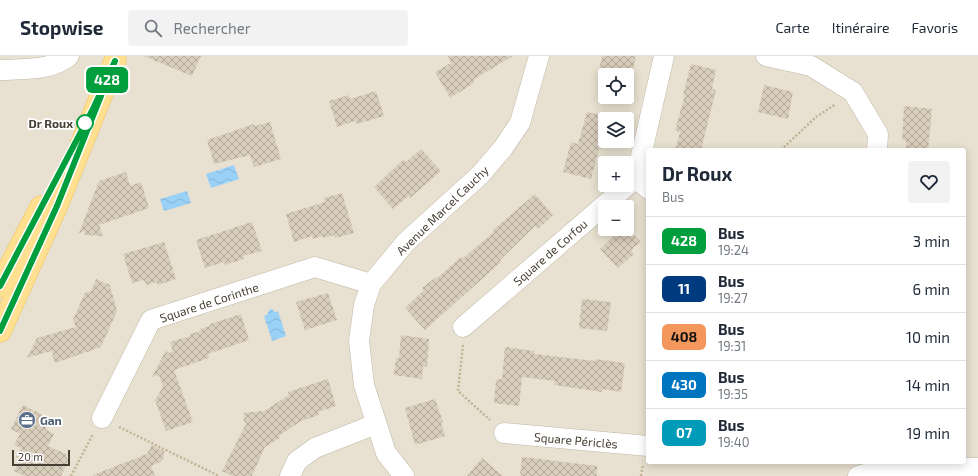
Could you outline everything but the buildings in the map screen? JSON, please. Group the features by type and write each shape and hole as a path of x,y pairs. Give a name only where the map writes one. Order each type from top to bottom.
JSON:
{"main road":[{"path":"0,286 93,109 112,58"},
{"path":"0,331 57,206 112,58"}],"street":[{"path":"0,70 42,68 70,56"},
{"name":"Avenue Marcel Cauchy","path":"404,476 386,453 364,385 359,341 364,304 371,284 406,242 480,175 503,148 520,123 539,56"},
{"name":"Square de Corfou","path":"648,148 664,56"},
{"path":"766,56 811,66 852,92 878,134 877,148"},
{"name":"Square de Corfou","path":"463,327 642,184 646,161"},
{"name":"Square de Corinthe","path":"102,418 151,320 316,267 371,284"},
{"path":"290,476 297,461 315,448 376,424"},
{"name":"Square Périclès","path":"504,433 646,446"},
{"path":"868,470 898,468 978,468"}],"path":[{"path":"783,148 816,117 852,92"},
{"path":"463,327 463,347 458,391 504,433"},
{"path":"70,476 102,418 219,476"}],"shaded area":[{"path":"0,56 978,56 978,476 0,476"}],"water":[{"path":"234,165 239,179 211,188 206,174"},
{"path":"187,191 191,203 164,211 160,199"},
{"path":"272,309 275,312 278,311 286,336 272,341 264,316 267,315 269,310"}],"bus line":[{"name":"428","path":"0,286 93,109 115,61 57,206 0,331"}],"place":[{"name":"Dr Roux","path":"85,123"},
{"name":"Gan","path":"27,420"}]}
